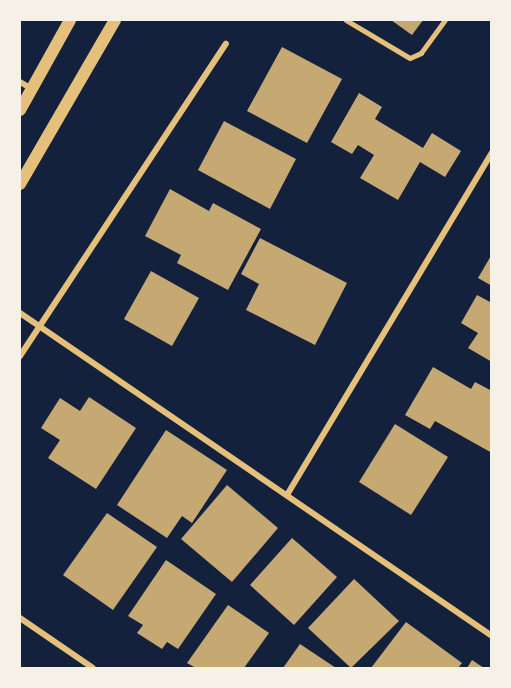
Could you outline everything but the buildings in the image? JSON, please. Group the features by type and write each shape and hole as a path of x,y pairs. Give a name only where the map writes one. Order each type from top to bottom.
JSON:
{"main road":[{"path":"20,110 70,20"},
{"path":"20,184 115,20"}],"street":[{"path":"20,356 226,44"},
{"path":"20,81 32,89"},
{"path":"287,495 492,152"},
{"path":"20,313 492,636"},
{"path":"20,618 93,669"}],"lane":[{"path":"346,20 410,58 421,52 445,20"}]}
